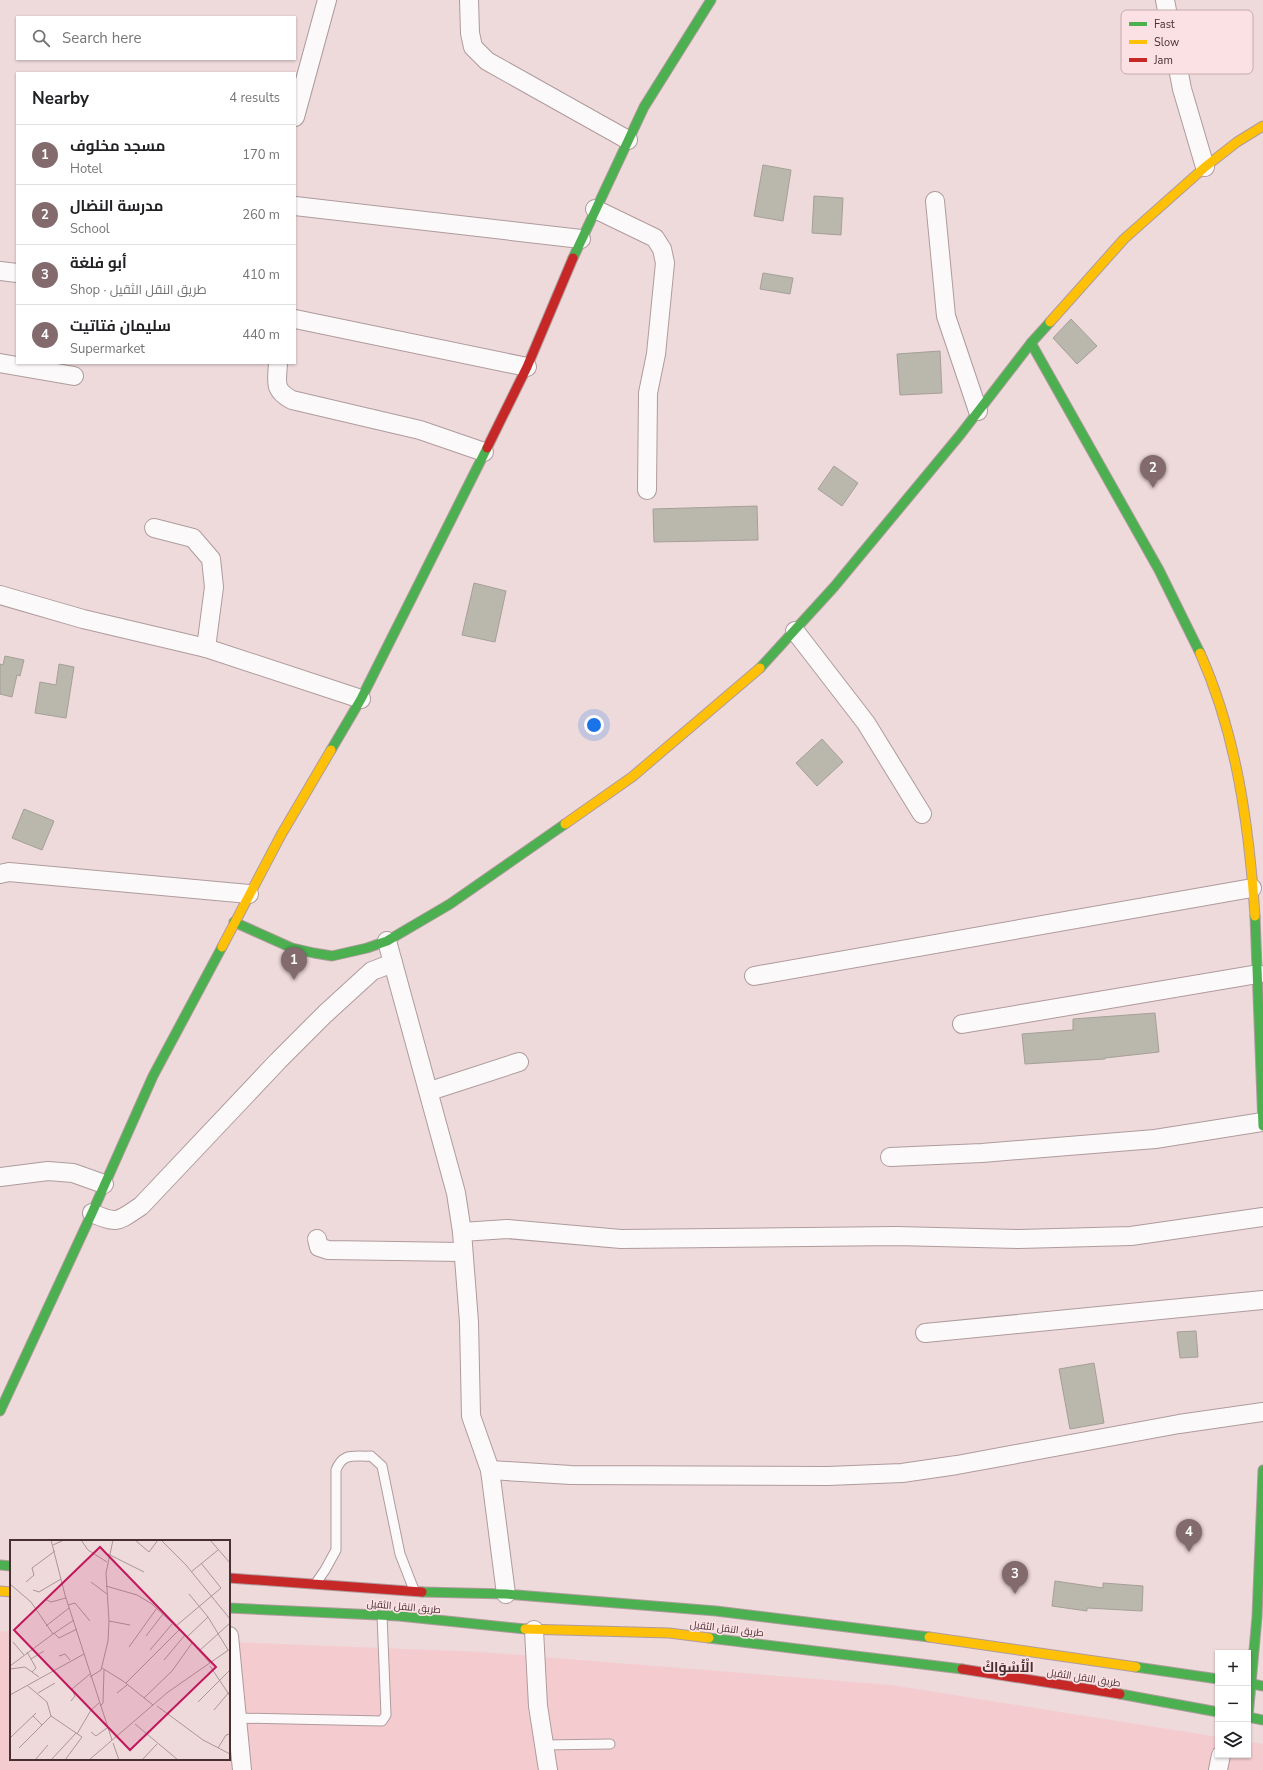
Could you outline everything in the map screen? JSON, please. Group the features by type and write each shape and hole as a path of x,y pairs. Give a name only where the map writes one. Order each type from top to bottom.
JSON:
{"main road":[{"path":"0,1411 60,1279 92,1213 153,1076 281,835 361,699 527,367 595,209 644,107 712,0"},
{"path":"234,922 292,948 332,956 367,948 387,941 450,904 632,777 762,666 795,631 834,587 978,411 1031,343 1124,239 1205,167 1237,142 1263,126"},
{"path":"1031,343 1167,584 1193,634 1205,665 1234,754 1245,816 1252,888 1258,974 1263,1126"},
{"path":"1251,1674 1257,1617 1263,1470"},
{"path":"0,1565 10,1566"},
{"name":"طريق النقل الثقيل","path":"230,1578 442,1593 506,1594 716,1611 898,1632 1215,1679"},
{"path":"0,1591 10,1592"},
{"name":"طريق النقل الثقيل","path":"230,1608 382,1615 534,1630 669,1633 819,1650 970,1670 1091,1689 1215,1711"},
{"path":"1251,1684 1263,1686"},
{"path":"1251,1718 1263,1720"}],"street":[{"path":"296,113 326,0"},
{"path":"469,0 470,33 473,47 486,61 628,140"},
{"path":"1165,0 1167,10"},
{"path":"1179,74 1182,89 1205,167"},
{"path":"935,201 946,316 978,411"},
{"path":"296,206 582,240"},
{"path":"595,209 655,238 662,249 664,270 656,354 648,393 647,490"},
{"path":"0,271 16,273"},
{"path":"296,319 527,367"},
{"path":"0,363 74,376"},
{"path":"278,364 276,385 281,394 292,400 420,430 484,452"},
{"path":"154,528 194,538 211,559 214,587 206,648"},
{"path":"0,595 84,619 206,648 361,699"},
{"path":"795,631 866,723 922,814"},
{"path":"0,874 9,872 249,894"},
{"path":"754,976 1252,888"},
{"path":"387,941 415,1047 430,1091 456,1193 462,1232 462,1252 468,1322 471,1416 490,1470 506,1594"},
{"path":"92,1213 108,1220 119,1220 141,1206 278,1061 346,993 372,971 393,963"},
{"path":"962,1024 1258,974"},
{"path":"430,1091 519,1062"},
{"path":"890,1157 997,1152 1148,1140 1263,1122"},
{"path":"0,1176 48,1171 73,1173 104,1184"},
{"path":"462,1232 506,1229 621,1239 896,1236 1019,1239 1132,1236 1263,1217"},
{"path":"318,1240 319,1247 328,1250 462,1252"},
{"path":"925,1333 1263,1300"},
{"path":"490,1470 571,1475 828,1476 902,1473 956,1465 1179,1424 1263,1412"},
{"path":"534,1630 538,1706 548,1770"},
{"path":"230,1646 242,1770"},
{"path":"1218,1770 1220,1758"}],"lane":[{"path":"315,1584 336,1550 336,1470 339,1461 345,1457 371,1456 382,1466 400,1554 414,1590"},
{"path":"237,1718 382,1721 386,1715 382,1615"},
{"path":"544,1745 610,1744"}],"shaded area":[{"path":"0,1631 10,1632 10,1760 230,1760 230,1642 480,1652 891,1685 1215,1737 1215,1758 1251,1758 1251,1742 1263,1744 1263,1770 0,1770"}],"building":[{"path":"763,165 791,170 783,221 754,216"},
{"path":"814,196 843,198 841,235 812,233"},
{"path":"763,273 793,278 790,294 760,289"},
{"path":"1071,319 1097,346 1077,364 1053,338"},
{"path":"940,351 942,393 900,395 897,354"},
{"path":"834,466 858,483 842,506 818,489"},
{"path":"757,506 758,540 654,542 653,509"},
{"path":"474,583 506,591 495,642 462,635"},
{"path":"5,656 24,660 20,676 17,675 12,697 0,694 0,664 3,665"},
{"path":"59,664 74,667 66,718 35,713 40,682 56,685"},
{"path":"822,739 843,762 817,786 796,763"},
{"path":"24,809 54,821 42,850 12,838"},
{"path":"1155,1013 1159,1052 1105,1059 1025,1064 1022,1034 1073,1030 1073,1019"},
{"path":"1196,1331 1198,1357 1180,1358 1177,1332"},
{"path":"1094,1363 1104,1423 1070,1429 1059,1369"},
{"path":"1055,1581 1103,1588 1103,1583 1143,1586 1142,1611 1087,1608 1087,1611 1052,1606"}],"traffic: fast":[{"path":"573,258 644,107 711,0"},
{"path":"760,668 834,587 960,435 1031,343 1050,322"},
{"path":"1031,343 1159,570 1200,653"},
{"path":"331,750 361,699 487,448"},
{"path":"234,922 292,948 314,953 332,956 367,948 387,941 450,904 565,824"},
{"path":"1255,916 1263,1126"},
{"path":"0,1411 92,1213 153,1076 222,947"},
{"path":"1251,1686 1257,1617 1263,1470"},
{"path":"0,1565 10,1566"},
{"path":"422,1592 506,1594 716,1611 929,1637"},
{"path":"230,1608 399,1616 525,1629"},
{"path":"709,1638 962,1669"},
{"path":"1136,1667 1215,1679"},
{"path":"1251,1684 1263,1686"},
{"path":"1120,1694 1215,1711"},
{"path":"1251,1718 1263,1720"}],"traffic: slow":[{"path":"1050,322 1124,239 1205,167 1237,142 1263,126"},
{"path":"1200,653 1213,684 1223,716 1239,782 1245,815 1255,916"},
{"path":"565,824 632,777 760,668"},
{"path":"222,947 281,835 331,750"},
{"path":"0,1591 10,1592"},
{"path":"525,1629 669,1633 709,1638"},
{"path":"929,1637 1136,1667"}],"traffic: jam":[{"path":"487,448 527,367 573,258"},
{"path":"230,1578 422,1592"},
{"path":"962,1669 1120,1694"}],"place":[{"name":"مدرسة النضال","path":"1153,488"},
{"name":"مسجد مخلوف","path":"294,980"},
{"name":"سليمان فتاتيت","path":"1189,1552"},
{"name":"أبو فلغة","path":"1015,1594"}],"district":[{"name":"الْأَسْوَاكْ","path":"1008,1667"}]}
